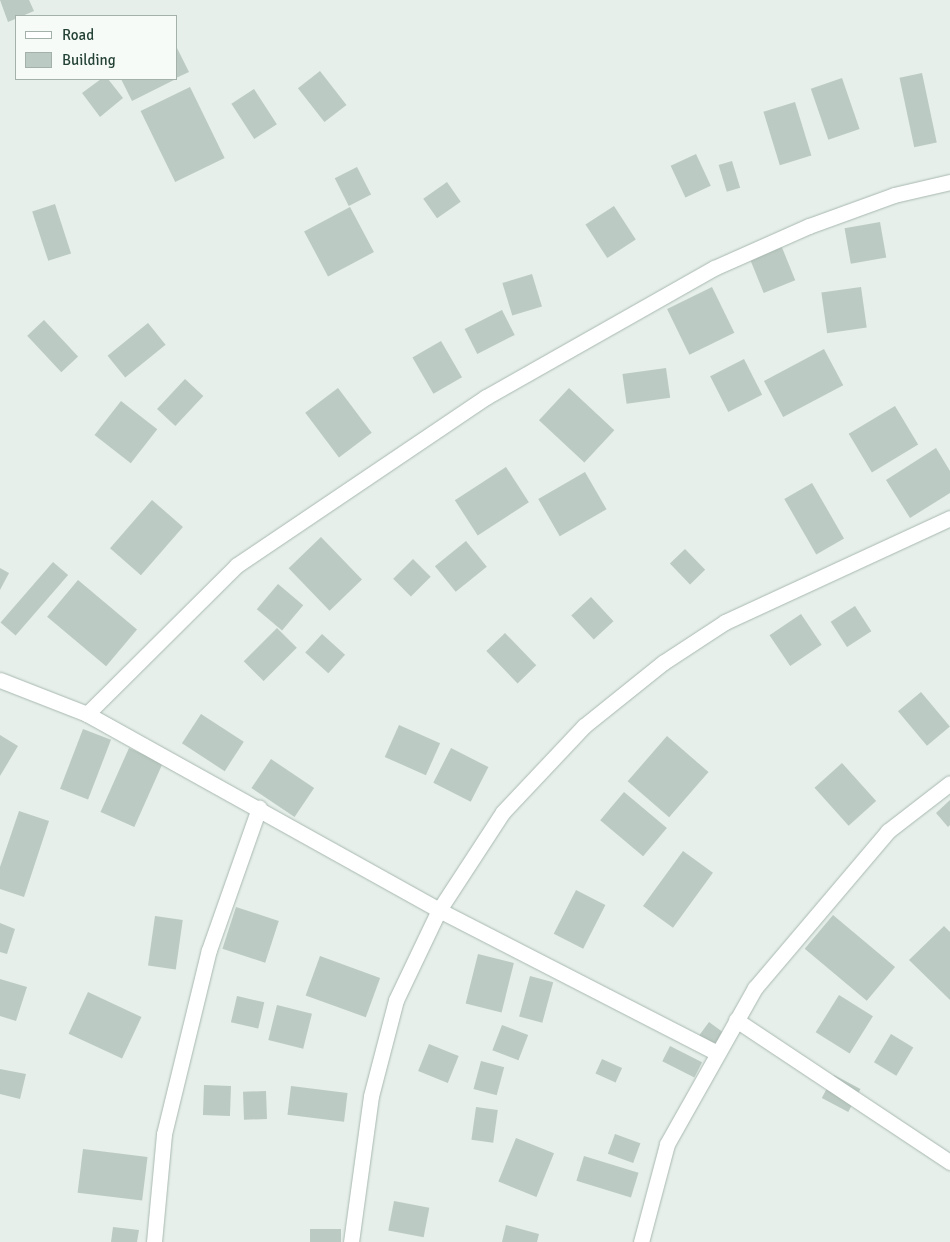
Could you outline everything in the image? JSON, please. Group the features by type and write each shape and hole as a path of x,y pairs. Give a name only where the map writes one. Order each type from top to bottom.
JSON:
{"street":[{"path":"87,714 237,565 486,397 714,268 809,226 894,195 950,182"},
{"path":"351,1242 372,1096 396,1000 439,910 503,812 584,726 664,662 724,622 950,518"},
{"path":"0,680 87,714 260,808 439,910 717,1052"},
{"path":"641,1242 668,1144 717,1052 755,988 888,832 950,783"},
{"path":"154,1242 164,1134 209,950 260,808"},
{"path":"736,1020 950,1162"}],"building":[{"path":"0,0 29,0 34,11 25,15 15,15 15,19 8,22"},
{"path":"178,50 189,72 178,77"},
{"path":"320,71 346,105 324,122 298,88"},
{"path":"922,73 937,142 914,147 900,78"},
{"path":"842,78 860,129 828,140 811,89"},
{"path":"100,80 109,80 123,98 100,117 82,93"},
{"path":"122,80 174,80 132,101"},
{"path":"190,87 225,158 175,182 141,111"},
{"path":"254,89 277,124 254,139 231,104"},
{"path":"795,102 811,156 780,165 763,112"},
{"path":"696,154 711,186 685,198 671,166"},
{"path":"732,161 740,188 727,192 719,165"},
{"path":"357,167 371,195 349,206 335,178"},
{"path":"447,182 461,202 437,218 423,199"},
{"path":"55,204 71,253 48,261 32,211"},
{"path":"614,206 636,240 607,258 585,225"},
{"path":"350,207 374,252 328,276 304,231"},
{"path":"880,222 886,257 851,264 845,228"},
{"path":"781,245 795,280 764,293 749,258"},
{"path":"532,274 542,307 512,316 502,283"},
{"path":"712,287 734,333 689,355 667,309"},
{"path":"861,287 867,328 827,333 821,293"},
{"path":"502,310 515,335 477,354 465,329"},
{"path":"44,320 78,357 61,372 27,336"},
{"path":"148,323 166,345 125,377 108,356"},
{"path":"441,341 462,377 433,394 412,358"},
{"path":"824,349 843,385 783,417 764,381"},
{"path":"744,359 762,395 728,412 710,376"},
{"path":"666,368 670,398 627,404 622,374"},
{"path":"185,379 203,396 175,426 157,409"},
{"path":"338,388 372,433 339,457 305,413"},
{"path":"569,388 614,430 584,462 539,420"},
{"path":"121,401 157,429 131,463 95,435"},
{"path":"895,406 918,445 872,472 849,434"},
{"path":"936,448 950,471 950,493 910,518 886,480"},
{"path":"506,467 529,502 478,535 455,500"},
{"path":"585,472 606,509 560,536 538,499"},
{"path":"812,483 844,538 816,554 784,499"},
{"path":"152,500 183,527 141,575 110,548"},
{"path":"321,537 362,579 330,611 289,568"},
{"path":"466,541 487,567 456,592 435,566"},
{"path":"685,549 705,570 690,584 670,564"},
{"path":"413,559 431,577 411,596 393,579"},
{"path":"53,562 68,575 16,635 1,622"},
{"path":"0,568 9,573 0,590"},
{"path":"78,580 137,629 106,666 47,617"},
{"path":"278,584 303,605 282,630 257,609"},
{"path":"591,597 614,621 594,640 571,615"},
{"path":"855,606 871,631 847,647 831,622"},
{"path":"801,614 822,645 790,666 769,635"},
{"path":"277,628 297,648 264,681 244,661"},
{"path":"505,633 536,665 518,683 486,651"},
{"path":"322,634 345,655 328,673 305,653"},
{"path":"921,692 950,726 927,746 898,711"},
{"path":"201,714 244,742 225,771 182,743"},
{"path":"399,725 440,743 426,775 385,757"},
{"path":"83,729 111,740 88,800 60,789"},
{"path":"0,735 18,746 0,776"},
{"path":"667,736 709,772 669,817 628,781"},
{"path":"129,748 163,763 134,827 101,812"},
{"path":"451,748 488,767 471,802 433,783"},
{"path":"271,759 314,788 295,817 251,788"},
{"path":"842,763 876,801 849,826 815,788"},
{"path":"624,792 667,828 643,856 600,820"},
{"path":"950,800 950,825 948,827 936,813"},
{"path":"19,811 49,821 24,897 0,889 0,867"},
{"path":"683,851 713,873 673,928 643,906"},
{"path":"576,890 605,905 583,949 554,934"},
{"path":"236,907 279,921 265,963 222,949"},
{"path":"833,915 895,967 867,1001 805,949"},
{"path":"155,916 183,920 176,969 148,966"},
{"path":"0,923 15,929 7,954 0,952"},
{"path":"944,926 950,932 950,1000 909,960"},
{"path":"478,954 514,963 502,1012 466,1003"},
{"path":"320,956 380,978 366,1017 306,995"},
{"path":"530,976 553,982 542,1023 519,1017"},
{"path":"0,979 27,987 16,1021 0,1016"},
{"path":"88,992 141,1017 122,1059 69,1034"},
{"path":"839,995 873,1016 850,1054 816,1032"},
{"path":"237,996 264,1002 258,1029 231,1022"},
{"path":"277,1005 312,1014 303,1049 268,1040"},
{"path":"709,1022 724,1033 713,1049 698,1037"},
{"path":"502,1025 528,1035 518,1060 492,1050"},
{"path":"891,1034 913,1047 896,1076 874,1062"},
{"path":"429,1044 459,1056 448,1083 418,1071"},
{"path":"670,1046 702,1062 694,1077 662,1061"},
{"path":"602,1059 622,1068 616,1083 595,1074"},
{"path":"481,1061 504,1067 497,1095 473,1089"},
{"path":"0,1069 26,1074 20,1099 0,1094"},
{"path":"834,1075 860,1089 848,1112 822,1098"},
{"path":"204,1085 231,1086 230,1116 203,1115"},
{"path":"291,1086 348,1093 344,1122 287,1115"},
{"path":"266,1091 267,1119 244,1120 243,1092"},
{"path":"476,1107 498,1110 493,1143 471,1140"},
{"path":"615,1134 640,1143 633,1163 608,1154"},
{"path":"516,1138 554,1153 536,1197 498,1182"},
{"path":"83,1149 148,1157 142,1201 78,1193"},
{"path":"584,1156 639,1173 631,1198 576,1181"},
{"path":"394,1201 429,1208 424,1237 388,1230"},
{"path":"506,1225 539,1234 537,1242 502,1242"},
{"path":"113,1227 139,1230 137,1242 111,1242"},
{"path":"310,1229 341,1229 341,1242 310,1242"}]}
